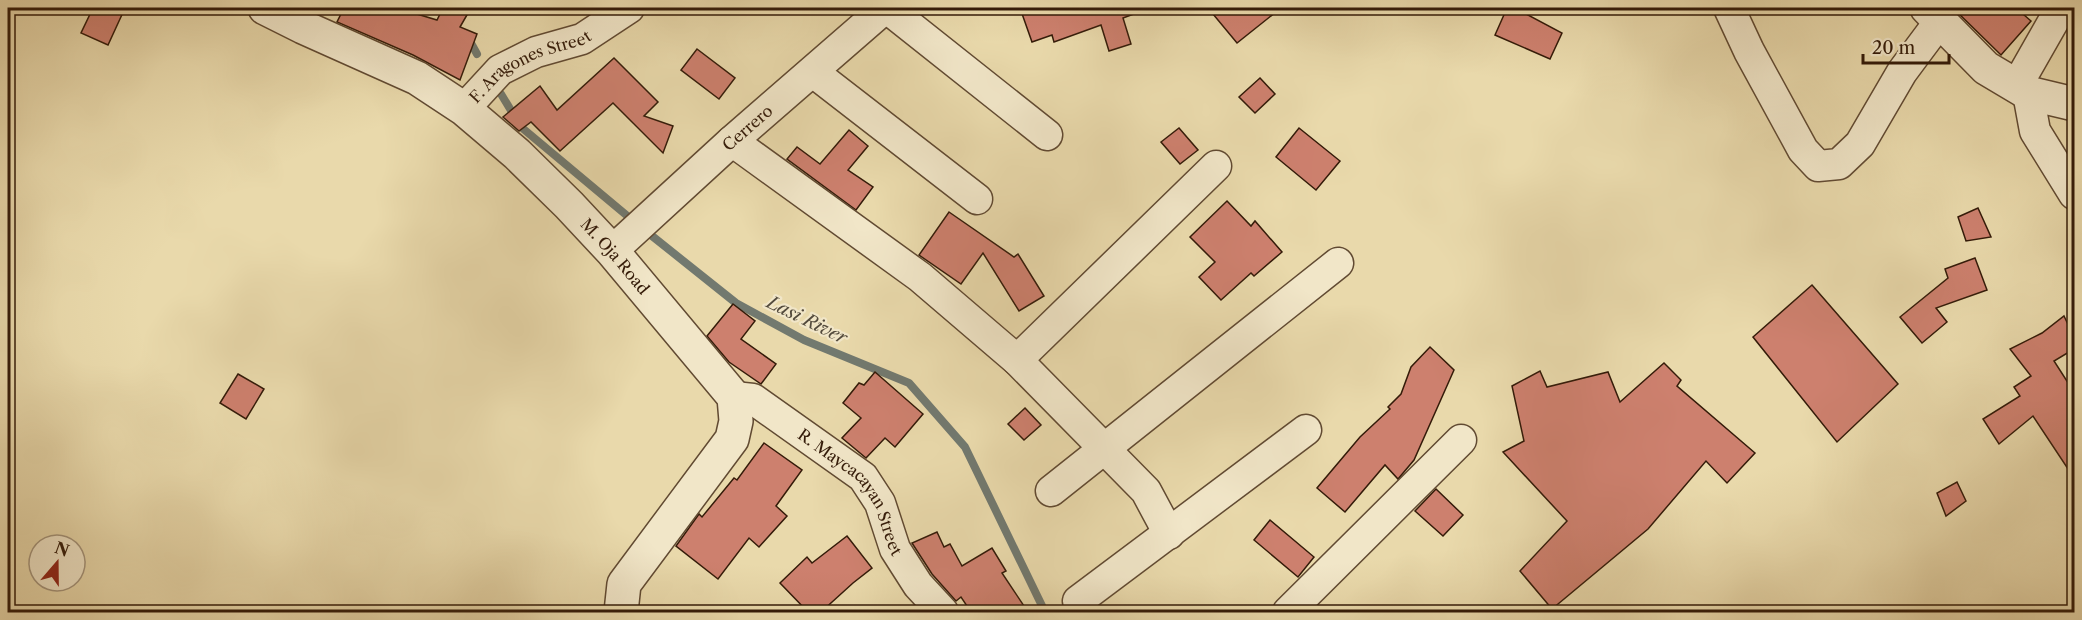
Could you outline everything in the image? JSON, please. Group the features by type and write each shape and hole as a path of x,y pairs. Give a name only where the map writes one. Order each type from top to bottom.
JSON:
{"street":[{"name":"M. Oja Road","path":"265,8 417,78 464,109 525,161 570,205 612,251 734,397"},
{"name":"F. Aragones Street","path":"464,109 500,70 536,52 582,39 629,8"},
{"name":"Cerrero","path":"612,251 732,141 886,8"},
{"path":"886,8 1047,135"},
{"path":"1729,8 1749,51 1803,150 1818,166 1839,164 1860,144 1933,14 1986,68 2022,90 2074,104"},
{"path":"2061,8 2022,90 2036,131 2074,194"},
{"path":"813,72 977,200"},
{"path":"732,141 920,277 1017,360 1146,492 1169,534"},
{"path":"1017,360 1216,166"},
{"path":"1051,490 1338,263"},
{"path":"621,612 624,584 732,439 736,421 734,397"},
{"name":"R. Maycacayan Street","path":"734,397 753,399 863,477 880,503 895,549 918,585 943,612"},
{"path":"1078,601 1306,430"},
{"path":"1288,612 1461,440"}],"building":[{"path":"93,8 125,8 108,45 81,33"},
{"path":"344,8 397,8 437,20 443,8 471,8 460,27 477,34 460,80 413,55 337,22"},
{"path":"1020,8 1142,8 1142,11 1123,18 1131,44 1109,51 1101,25 1054,42 1052,35 1032,42"},
{"path":"1208,8 1281,8 1237,43"},
{"path":"1507,8 1515,8 1562,33 1550,59 1495,35"},
{"path":"1953,8 2016,8 2031,21 2001,55"},
{"path":"697,49 735,78 719,99 681,70"},
{"path":"614,58 658,102 644,116 673,126 663,153 613,103 560,151 531,122 519,131 503,117 540,86 557,110"},
{"path":"1260,78 1275,94 1255,113 1239,97"},
{"path":"1179,128 1198,150 1180,164 1161,142"},
{"path":"1299,128 1340,161 1316,190 1276,157"},
{"path":"849,130 868,146 848,170 873,187 856,210 787,159 797,147 820,164"},
{"path":"1227,201 1251,226 1255,221 1282,252 1254,276 1251,273 1221,300 1199,277 1215,262 1190,237"},
{"path":"1978,208 1991,237 1966,241 1958,217"},
{"path":"949,212 1014,257 1018,254 1044,296 1019,311 983,253 961,284 919,255"},
{"path":"1975,258 1987,290 1936,308 1947,322 1922,343 1900,317 1948,278 1945,269"},
{"path":"1812,285 1898,384 1837,442 1753,337"},
{"path":"733,304 755,321 741,339 776,364 761,384 729,362 707,336"},
{"path":"2064,316 2074,337 2074,349 2054,361 2074,392 2074,478 2033,416 1999,444 1983,419 2020,396 2014,387 2031,376 2010,349 2042,333"},
{"path":"1430,347 1454,370 1414,460 1398,479 1385,465 1345,512 1317,488 1360,437 1390,409 1388,407 1401,394 1411,367"},
{"path":"1664,363 1681,380 1677,386 1755,453 1727,483 1706,461 1648,529 1552,609 1520,571 1567,521 1503,452 1524,441 1512,386 1540,371 1547,387 1608,372 1620,402"},
{"path":"875,372 923,414 895,447 885,438 866,458 842,438 861,418 843,403 859,383 864,385"},
{"path":"238,374 264,389 246,419 220,403"},
{"path":"1025,408 1041,425 1024,440 1008,424"},
{"path":"764,443 802,470 776,506 787,516 759,547 749,538 718,579 676,546 699,514 702,517 734,478 737,480"},
{"path":"1957,482 1966,501 1946,516 1937,493"},
{"path":"1436,489 1463,515 1443,536 1415,511"},
{"path":"1270,520 1314,557 1298,577 1254,540"},
{"path":"937,532 944,547 950,544 962,566 992,548 1006,571 1002,573 1028,612 971,612 961,597 956,601 932,574 912,543"},
{"path":"847,536 872,568 821,612 808,612 780,583 807,557 812,563"}],"waterway":[{"name":"Lasi River","path":"467,36 477,54"},
{"name":"Lasi River","path":"501,94 521,127 736,303 804,340 909,383 965,447 1045,612"}]}
